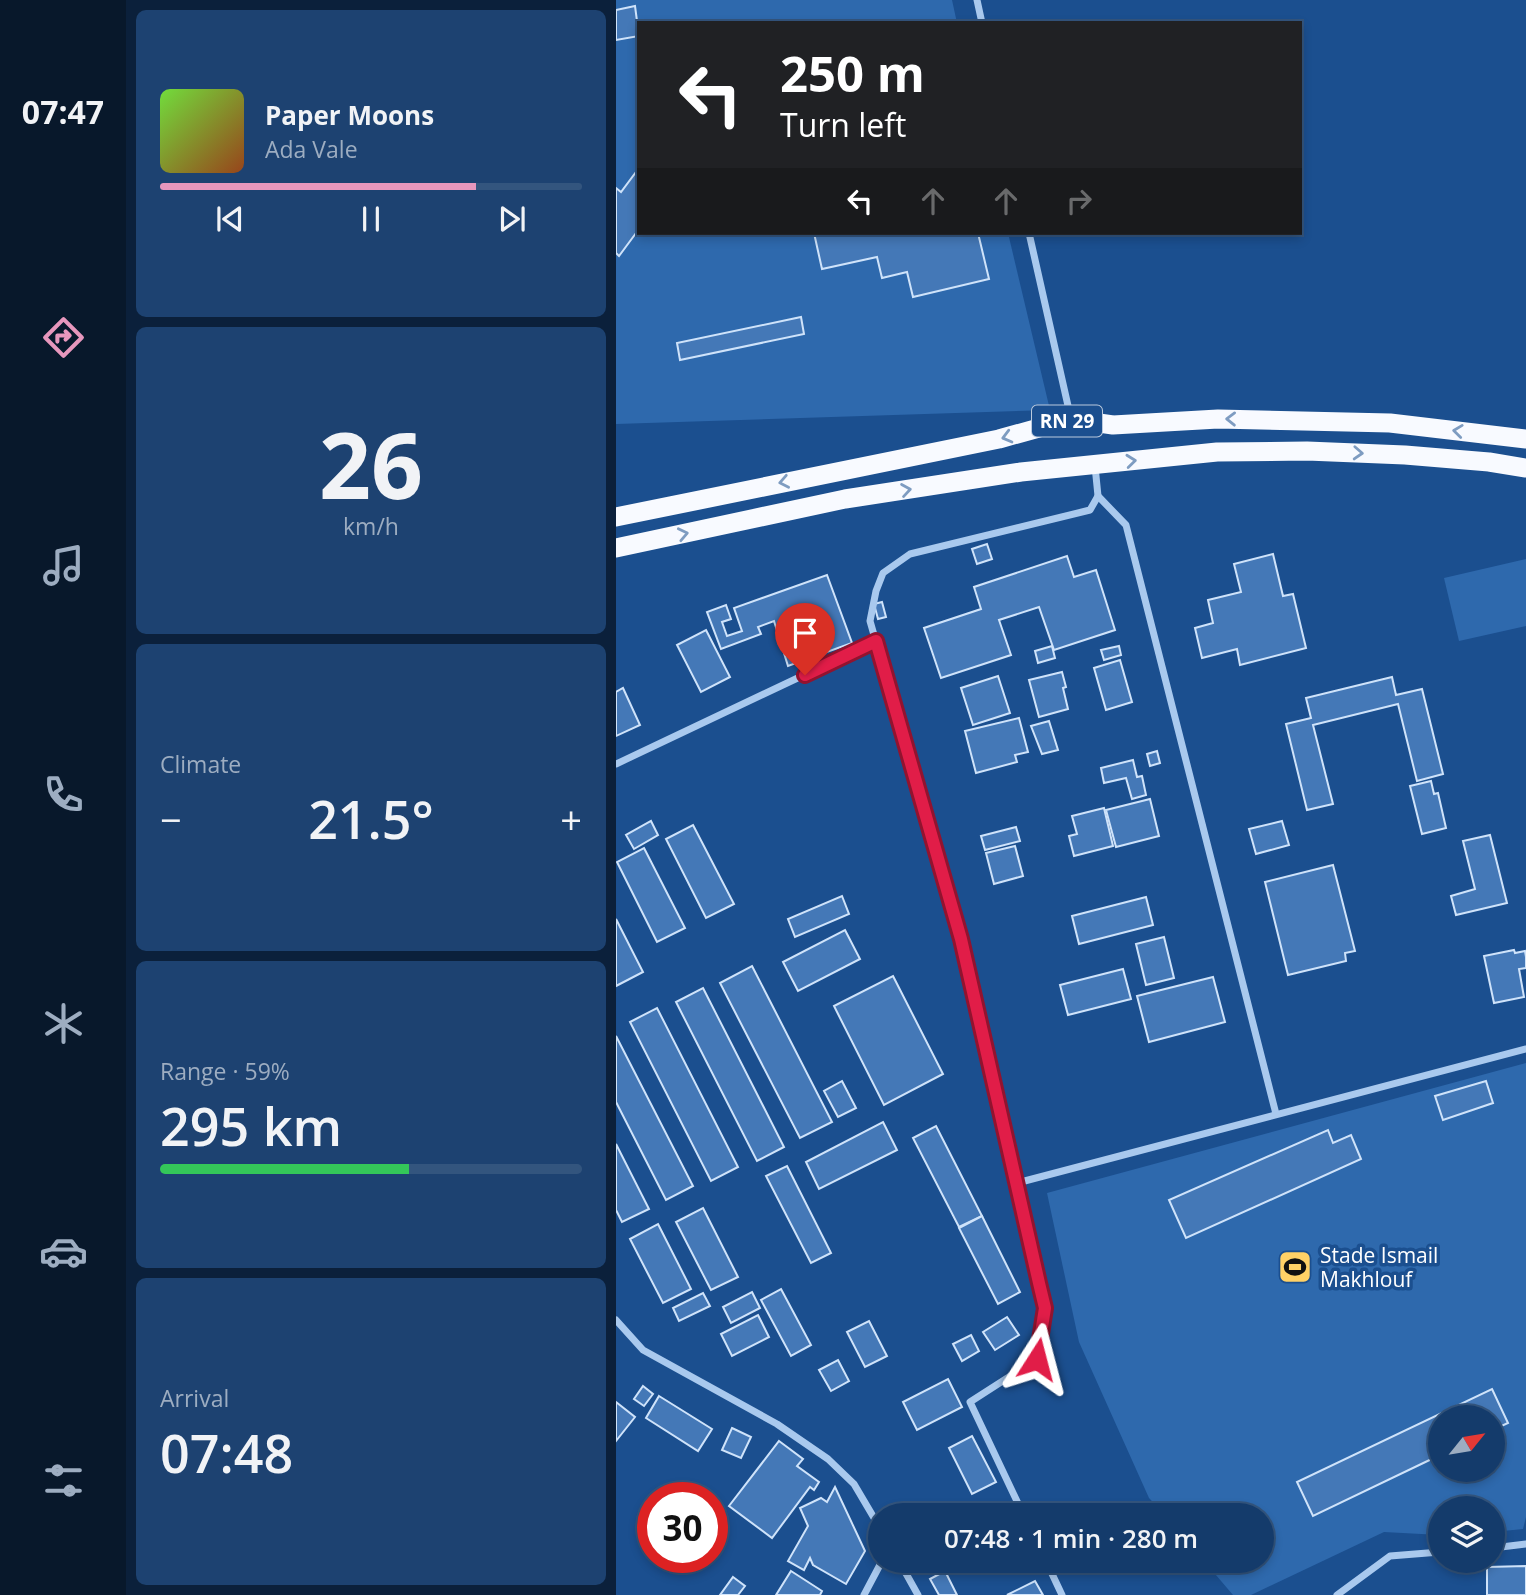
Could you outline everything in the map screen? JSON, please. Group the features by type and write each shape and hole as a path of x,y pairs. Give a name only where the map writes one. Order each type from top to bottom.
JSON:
{"highway":[{"name":"RN 29","path":"616,517 999,439 1071,419 1112,425 1218,419 1390,423 1526,439"},
{"name":"RN 29","path":"616,548 845,499 1021,472 1217,452 1307,451 1454,459 1526,468"}],"street":[{"path":"977,0 982,21"},
{"path":"1030,235 1071,419"},
{"path":"1018,1503 970,1402 1037,1359 1045,1308 961,939 870,621 883,573 910,554 1090,510 1098,496 1095,464"},
{"path":"1098,496 1126,525 1276,1114"},
{"path":"616,764 876,641"},
{"path":"1017,1183 1526,1049"},
{"path":"616,1320 643,1350 777,1424 828,1459 854,1484 868,1508"},
{"path":"1505,1547 1526,1544"},
{"path":"1337,1595 1390,1556 1428,1553"},
{"path":"864,1595 876,1573"},
{"path":"906,1573 918,1595"},
{"path":"1052,1573 1062,1595"}],"shaded area":[{"path":"616,0 952,0 957,21 637,21 637,235 1008,235 1050,410 616,424"},
{"path":"1526,559 1526,626 1459,641 1444,578"},
{"name":"Stade Ismail Makhlouf","path":"1526,1063 1526,1517 1523,1529 1505,1531 1505,1496 1428,1496 1428,1534 1384,1532 1251,1595 1233,1595 1214,1573 1274,1573 1274,1503 1154,1503 1149,1498 1079,1342 1047,1193"}],"building":[{"path":"635,6 637,36 616,40 616,10"},
{"path":"637,171 637,232 619,256 616,253 616,188 621,192"},
{"path":"814,235 978,235 989,279 913,297 907,272 882,278 877,257 822,269"},
{"path":"801,317 804,334 680,360 677,343"},
{"path":"987,544 992,559 977,564 972,549"},
{"path":"1273,554 1283,596 1293,594 1306,648 1240,665 1237,649 1202,658 1195,628 1213,623 1208,600 1241,592 1234,564"},
{"path":"1067,556 1074,577 1096,570 1115,630 1054,650 1039,607 999,620 1011,655 941,678 924,628 981,609 974,587"},
{"path":"827,575 852,643 788,666 774,621 758,627 761,634 721,649 707,612 726,605 731,619 722,622 727,636 742,631 734,608"},
{"path":"882,602 886,617 878,619 874,604"},
{"path":"706,630 730,677 701,692 677,645"},
{"path":"1052,646 1055,658 1038,663 1035,651"},
{"path":"1119,646 1121,655 1104,660 1101,650"},
{"path":"1120,660 1132,702 1106,710 1094,668"},
{"path":"1062,672 1068,709 1039,717 1029,680"},
{"path":"998,676 1010,713 973,725 961,688"},
{"path":"1392,677 1396,695 1422,689 1443,774 1417,781 1398,704 1313,725 1333,804 1307,810 1286,724 1311,718 1306,698"},
{"path":"623,688 640,725 616,736 616,692"},
{"path":"1019,718 1028,752 1015,755 1017,762 976,773 965,731"},
{"path":"1049,721 1058,750 1042,754 1031,726"},
{"path":"1157,751 1160,763 1150,766 1147,754"},
{"path":"1133,760 1137,777 1142,776 1146,795 1132,799 1126,778 1104,783 1101,768"},
{"path":"1431,781 1434,794 1438,793 1446,828 1422,834 1410,786"},
{"path":"1150,799 1159,836 1116,847 1106,810"},
{"path":"1104,808 1113,846 1074,856 1069,836 1077,834 1072,816"},
{"path":"651,821 658,835 634,849 626,835"},
{"path":"1282,821 1289,845 1256,854 1249,829"},
{"path":"693,825 734,904 706,918 666,839"},
{"path":"1016,827 1020,841 985,850 981,836"},
{"path":"1490,835 1507,903 1456,915 1451,896 1475,889 1463,841"},
{"path":"1015,846 1023,876 994,884 986,853"},
{"path":"644,848 685,928 657,942 617,862"},
{"path":"1333,865 1355,951 1345,953 1346,961 1288,975 1265,882"},
{"path":"842,896 849,914 795,937 788,919"},
{"path":"1146,897 1153,925 1079,944 1072,916"},
{"path":"616,919 643,972 616,986"},
{"path":"845,930 860,959 798,991 783,962"},
{"path":"1164,937 1174,978 1146,985 1136,944"},
{"path":"1514,950 1515,953 1525,951 1526,968 1519,969 1524,997 1494,1003 1484,956"},
{"path":"752,966 832,1122 800,1138 720,983"},
{"path":"1123,969 1131,999 1068,1015 1060,985"},
{"path":"893,976 943,1074 884,1105 834,1006"},
{"path":"1213,977 1225,1022 1149,1042 1137,996"},
{"path":"703,988 784,1147 757,1161 676,1002"},
{"path":"657,1008 738,1167 711,1181 630,1022"},
{"path":"616,1036 693,1186 666,1200 616,1102"},
{"path":"842,1081 856,1108 838,1117 824,1091"},
{"path":"1486,1081 1493,1103 1443,1120 1435,1096"},
{"path":"883,1122 897,1150 819,1189 806,1162"},
{"path":"936,1126 982,1216 959,1227 913,1138"},
{"path":"1328,1130 1333,1143 1351,1135 1361,1159 1186,1238 1169,1200"},
{"path":"616,1144 649,1209 622,1222 616,1210"},
{"path":"787,1166 831,1253 811,1263 766,1176"},
{"path":"703,1208 738,1277 711,1290 676,1222"},
{"path":"982,1216 1020,1292 998,1304 959,1228"},
{"path":"658,1224 691,1289 663,1303 630,1239"},
{"path":"781,1289 811,1345 791,1356 761,1300"},
{"path":"752,1292 760,1308 731,1323 723,1307"},
{"path":"703,1293 710,1306 679,1321 673,1308"},
{"path":"758,1315 769,1337 732,1356 721,1334"},
{"path":"1007,1317 1019,1335 995,1350 983,1332"},
{"path":"869,1321 887,1356 865,1367 847,1332"},
{"path":"971,1335 979,1351 962,1361 953,1344"},
{"path":"838,1360 849,1381 831,1391 819,1370"},
{"path":"948,1379 962,1407 917,1430 903,1402"},
{"path":"643,1386 653,1394 644,1406 634,1399"},
{"path":"1492,1389 1500,1405 1458,1405"},
{"path":"659,1396 712,1429 698,1451 646,1418"},
{"path":"616,1402 635,1417 616,1441"},
{"path":"1428,1420 1428,1461 1313,1516 1297,1482"},
{"path":"732,1428 751,1437 741,1458 722,1450"},
{"path":"972,1436 996,1482 972,1494 949,1448"},
{"path":"779,1441 803,1459 797,1466 819,1482 814,1490 810,1487 772,1538 729,1506"},
{"path":"835,1487 865,1551 846,1584 813,1565 810,1558 804,1570 788,1561 808,1526 800,1508 821,1498 827,1502"},
{"path":"1526,1566 1526,1595 1487,1595 1487,1573 1505,1573 1505,1567"},
{"path":"791,1571 822,1591 820,1595 776,1595"},
{"path":"946,1573 957,1595 939,1595 930,1579"},
{"path":"733,1577 745,1586 738,1595 720,1595"},
{"path":"1035,1581 1043,1595 1007,1595"}],"place":[{"name":"Stade Ismail Makhlouf","path":"1295,1267"}],"route":[{"path":"805,675 876,641 961,939 1045,1308 1037,1359"}]}
